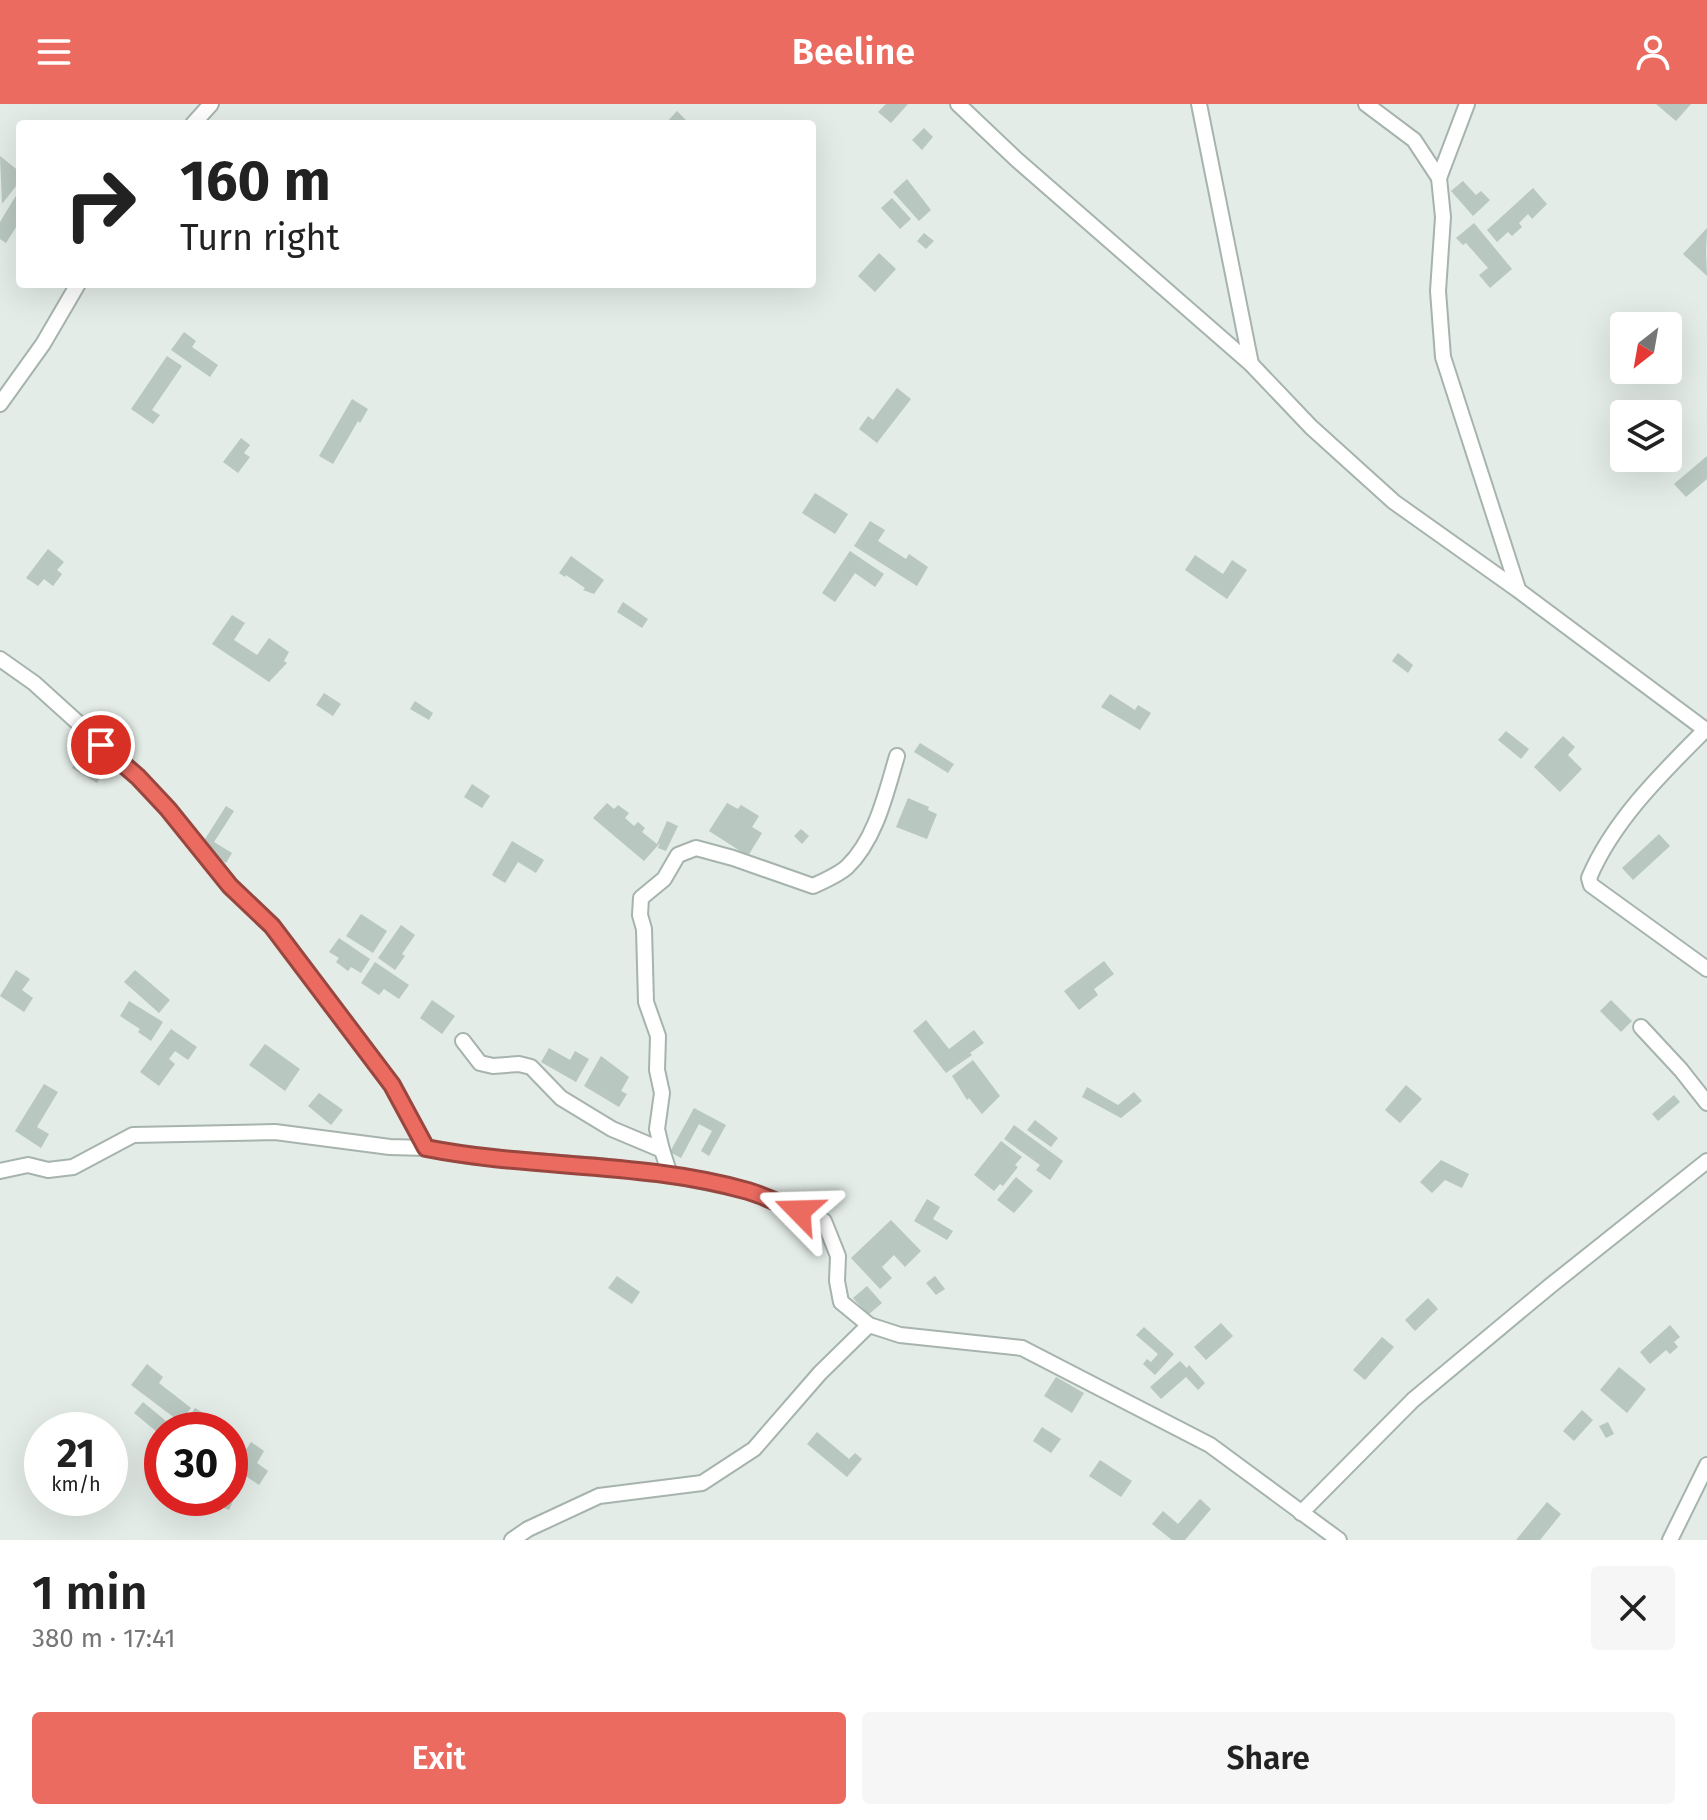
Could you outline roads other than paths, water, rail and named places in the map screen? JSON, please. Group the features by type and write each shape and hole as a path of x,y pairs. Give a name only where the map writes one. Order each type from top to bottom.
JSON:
{"street":[{"path":"197,120 211,104"},
{"path":"958,104 1016,159 1251,364 1311,427 1394,502 1518,590 1706,731 1648,787 1595,863 1589,878 1591,885 1707,969"},
{"path":"1199,104 1251,364"},
{"path":"1366,104 1414,140 1439,178"},
{"path":"1467,104 1439,178 1443,217 1438,291 1443,357 1518,590"},
{"path":"0,404 43,344 76,288"},
{"path":"0,659 34,683 138,777 230,886 272,926 392,1085 426,1148"},
{"path":"670,1175 657,1129 662,1093 657,1070 658,1036 646,1002 641,898 664,879 678,855 696,848 813,886 846,868 869,836 897,756"},
{"path":"1641,1027 1707,1103"},
{"path":"463,1041 480,1063 531,1067 561,1098 612,1129 662,1150"},
{"path":"0,1171 28,1165 48,1170 73,1167 133,1135 275,1132 390,1147 426,1148 468,1156 600,1166 670,1175 749,1191 824,1221 838,1256 837,1281 841,1302 869,1325 900,1335 1022,1348 1210,1445 1339,1540"},
{"path":"1301,1513 1413,1400 1707,1161"},
{"path":"512,1540 528,1529 599,1496 702,1483 754,1449 820,1373 869,1325"},
{"path":"1670,1540 1707,1465"}]}
